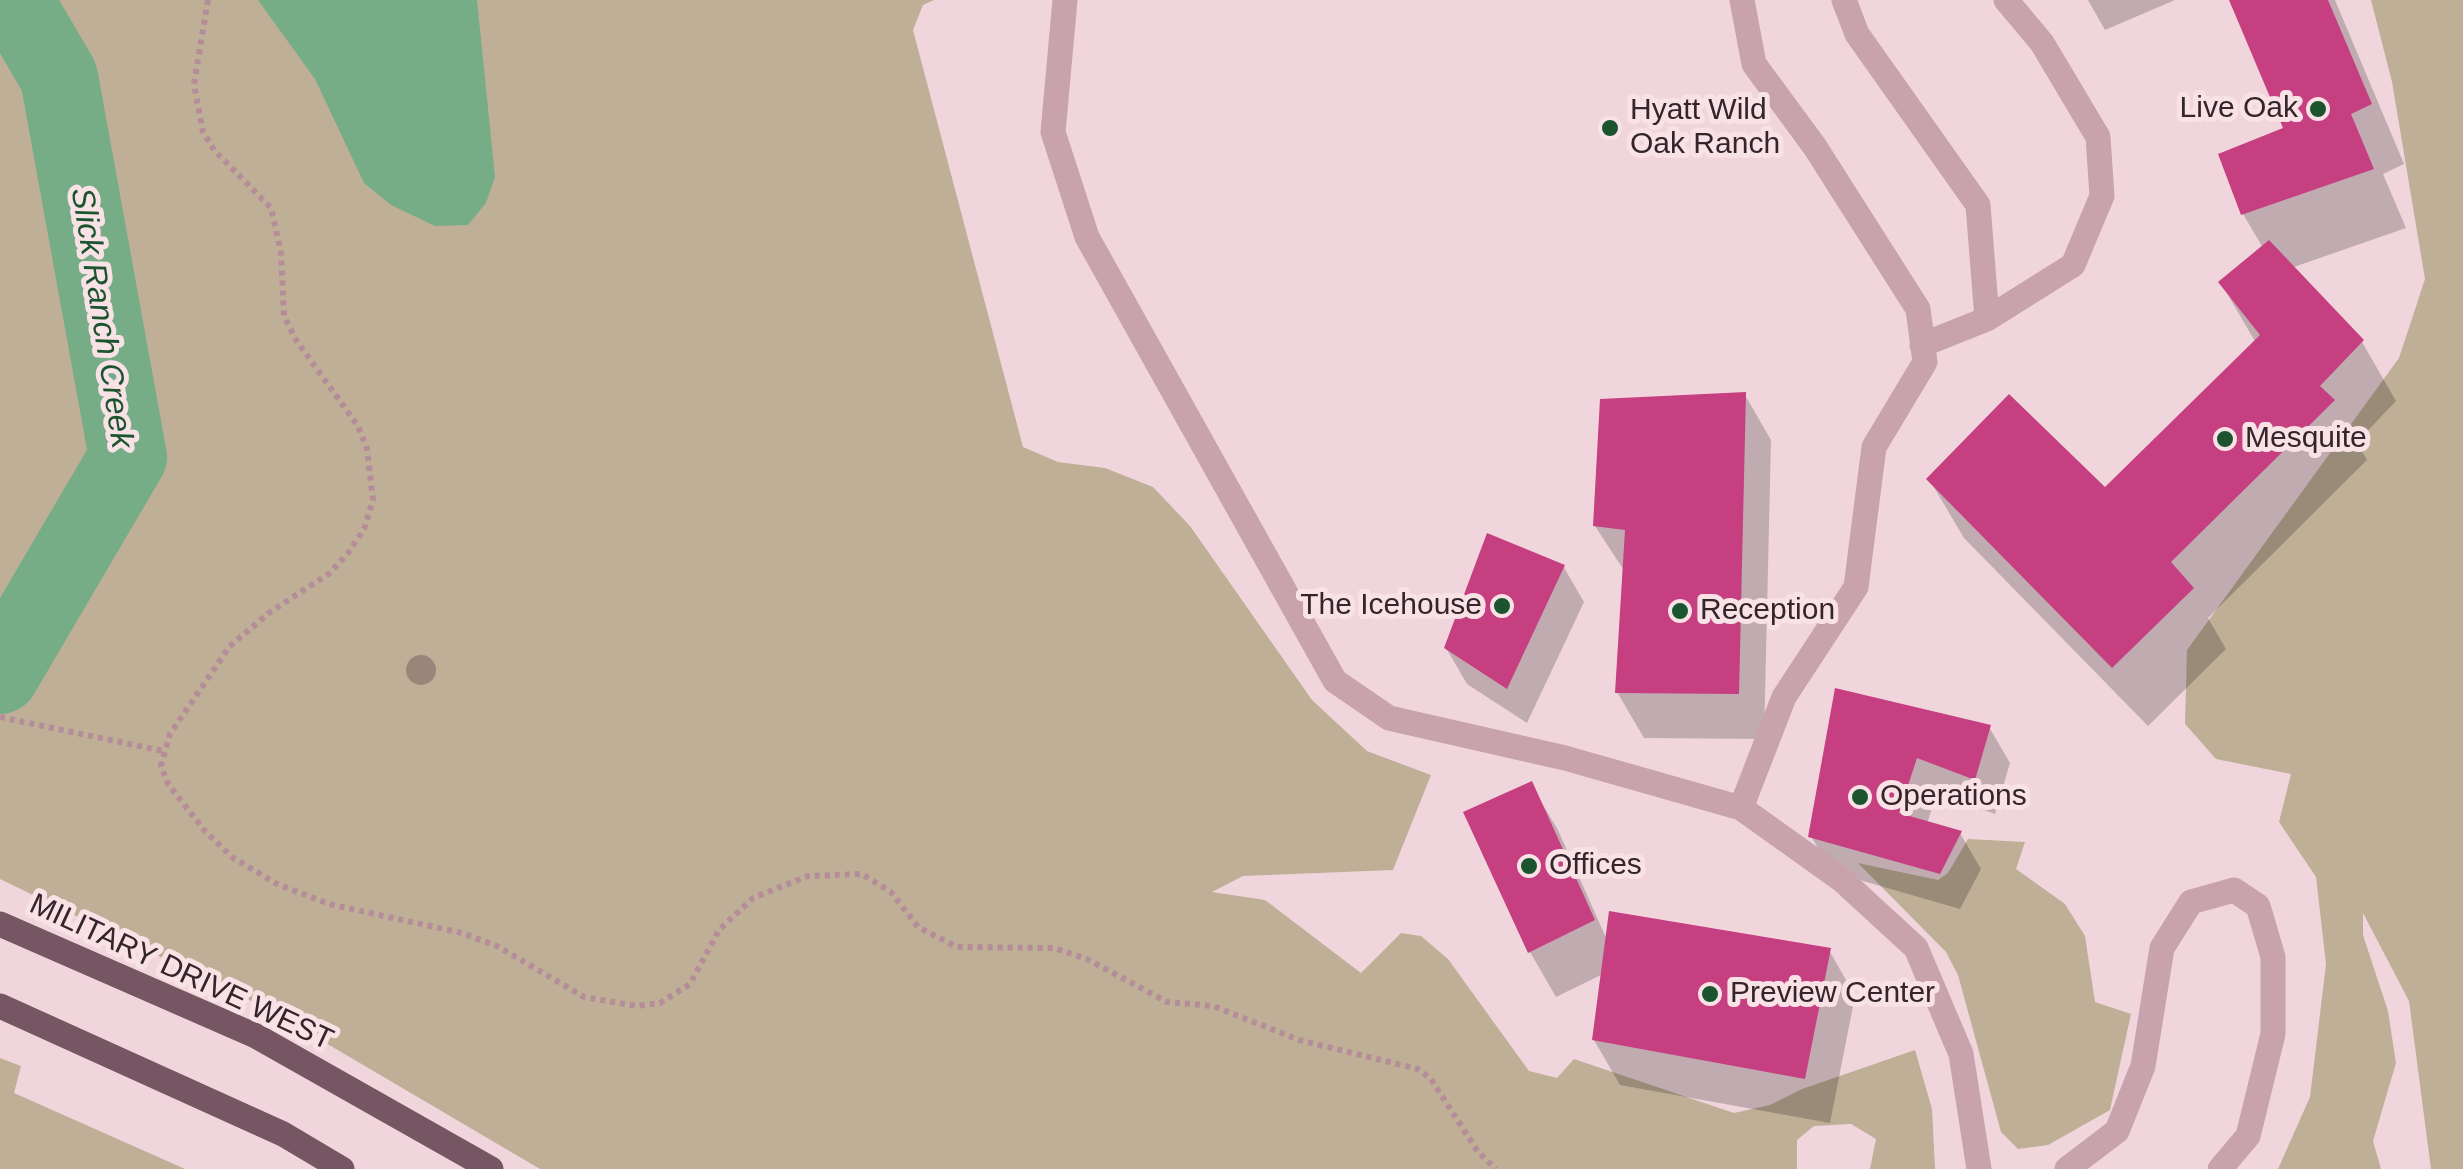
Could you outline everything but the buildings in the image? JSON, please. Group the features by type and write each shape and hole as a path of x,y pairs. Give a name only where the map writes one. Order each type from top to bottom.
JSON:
{"main road":[{"name":"MILITARY DRIVE WEST","path":"0,924 256,1036 491,1169"},
{"path":"0,1006 284,1134 342,1169"}],"lane":[{"path":"1065,0 1053,132 1087,237 1335,681 1388,718 1565,758 1741,808 1842,880 1916,948 1961,1054 1979,1169"},
{"path":"1741,808 1784,697 1856,586 1874,447 1924,362 1918,309 1815,146 1754,64 1742,0"},
{"path":"1844,0 1857,34 1978,205 1987,320"},
{"path":"1922,345 1987,320 2073,265 2102,196 2098,136 2042,42 2006,0"},
{"path":"2073,1167 2117,1132 2143,1066 2162,948 2192,902 2234,890 2258,906 2273,957 2272,1034 2248,1136 2220,1169"}],"path":[{"path":"208,0 194,84 203,132 215,151 271,208 281,253 284,316 296,340 358,426 367,449 373,500 364,529 330,573 270,612 229,647 170,734 163,751 161,766 180,803 250,871 329,904 422,923 498,946 584,997 637,1006 660,1003 690,984 719,930 753,898 808,876 862,874 892,892 918,926 957,946 1054,948 1087,959 1167,1002 1213,1006 1299,1040 1376,1056 1418,1070 1431,1079 1478,1152 1496,1169"},
{"path":"0,717 163,751"}],"shaded area":[{"path":"0,0 934,0 923,5 913,30 1023,447 1058,462 1105,468 1153,487 1190,526 1312,700 1367,751 1431,775 1393,870 1243,876 1212,892 1265,900 1361,973 1401,933 1421,936 1448,959 1529,1071 1557,1078 1574,1059 1734,1113 1770,1105 1802,1089 1915,1050 1932,1109 1935,1169 1870,1169 1876,1139 1851,1124 1814,1126 1797,1140 1797,1169 540,1169 268,1009 0,879"},
{"path":"258,0 477,0 495,177 486,203 468,225 435,226 391,205 364,183 315,79"},
{"path":"2371,0 2463,0 2463,1169 2431,1169 2409,1001 2363,913 2363,935 2388,1011 2396,1063 2373,1141 2381,1169 2278,1169 2310,1097 2326,964 2316,877 2279,822 2291,774 2216,759 2185,724 2187,650 2399,358 2425,279 2392,82"},
{"path":"1968,839 2025,842 2016,869 2065,904 2085,936 2095,1002 2131,1014 2110,1110 2048,1145 2018,1149 2001,1132 1958,975 1946,952 1858,863 1938,880 1948,873"},
{"path":"0,1058 21,1066 14,1093 185,1169 0,1169"}],"waterway":[{"name":"Slick Ranch Creek","path":"0,675 128,457 59,77 14,0"}],"place":[{"name":"Live Oak","path":"2318,109"},
{"name":"Hyatt Wild Oak Ranch","path":"1610,128"},
{"name":"Mesquite","path":"2225,439"},
{"name":"The Icehouse","path":"1502,606"},
{"name":"Reception","path":"1680,611"},
{"name":"Operations","path":"1860,797"},
{"name":"Offices","path":"1529,866"},
{"name":"Preview Center","path":"1710,994"}]}
